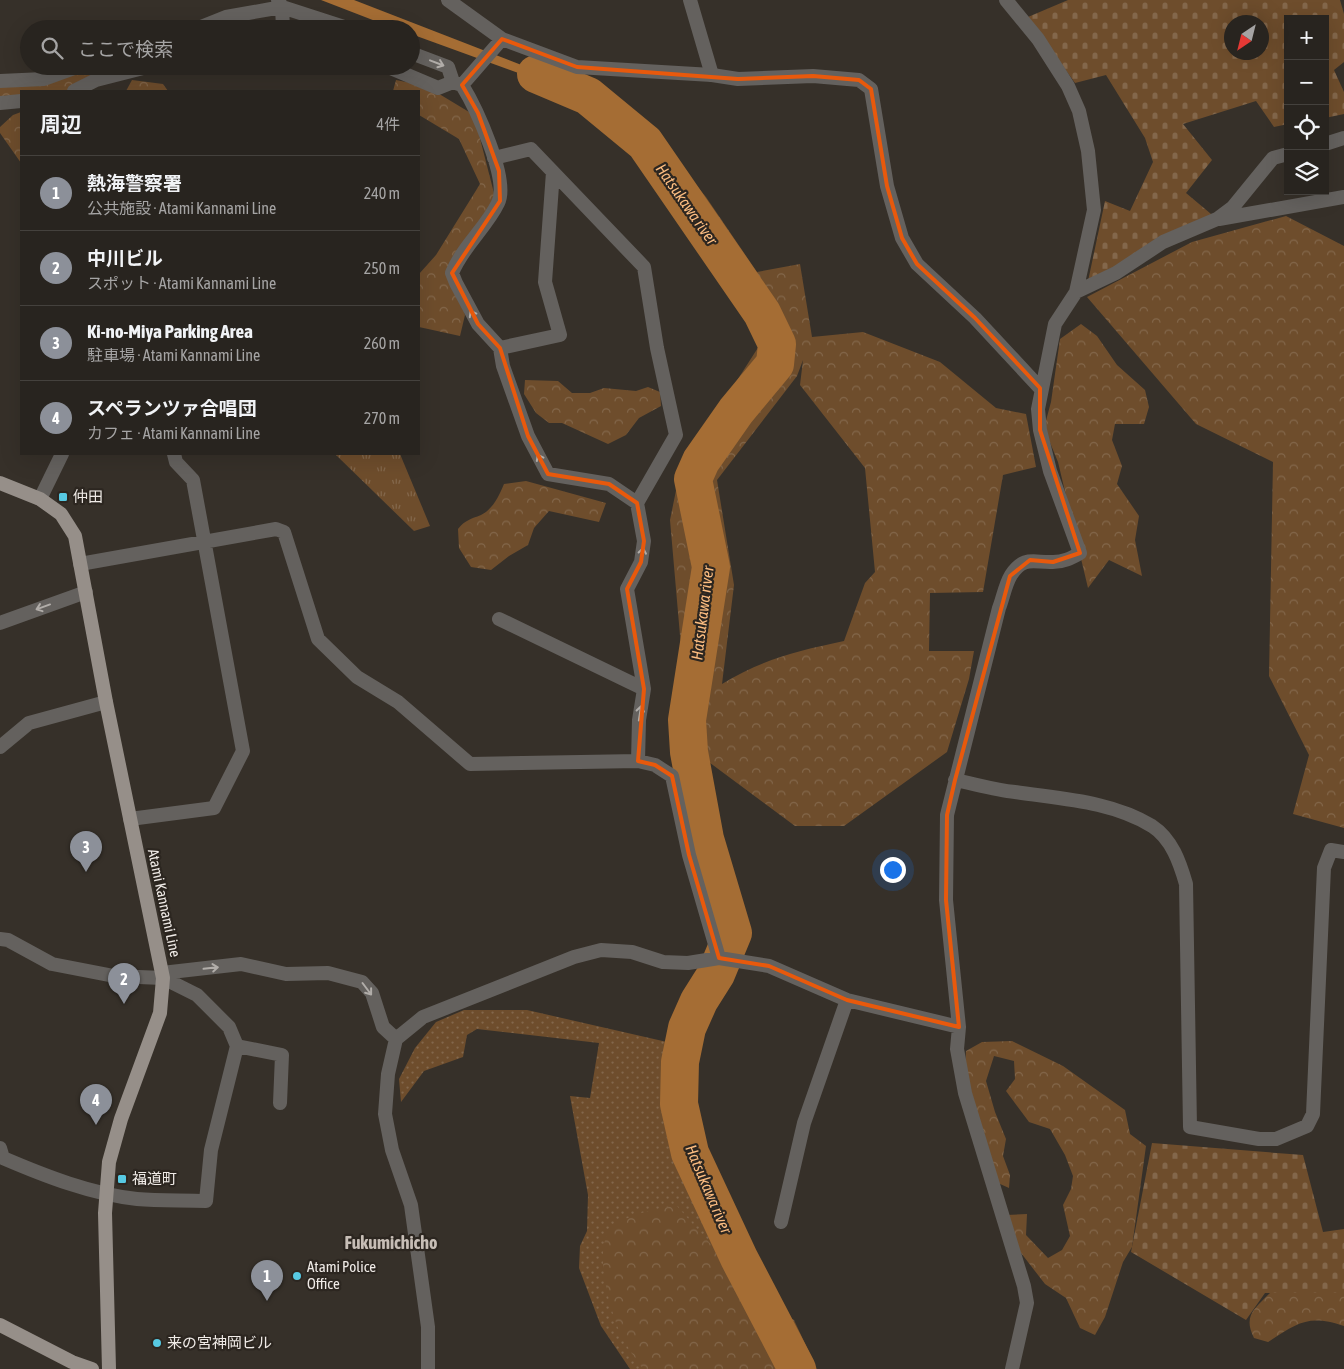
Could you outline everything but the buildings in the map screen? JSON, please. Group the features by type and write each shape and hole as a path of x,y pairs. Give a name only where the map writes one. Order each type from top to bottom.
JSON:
{"main road":[{"name":"Atami Kannami Line","path":"0,483 40,499 61,514 75,536 106,702 163,976 160,1014 121,1119 109,1162 106,1222 109,1369"},
{"path":"0,1325 72,1362 92,1369"}],"street":[{"path":"448,0 499,41 577,67 712,74 738,79 813,76 859,80 871,89 887,186 902,238 917,264 975,318 1040,388"},
{"path":"690,0 712,74"},
{"path":"1006,0 1038,39 1068,86 1079,111 1088,151 1094,210 1076,292 1055,324 1040,388 1038,409 1040,430 1050,471 1080,553 1068,560 1053,562 1030,560 1018,565 1010,576 999,608 947,815 946,900 959,1027 957,1048 965,1093 1024,1286 1027,1304 1012,1369"},
{"path":"280,3 281,20"},
{"path":"218,20 280,3 326,20"},
{"path":"409,75 438,88 457,83 475,72 499,41"},
{"path":"420,56 448,67 478,113 499,172 500,201 459,258 452,272 478,324 500,348 503,366 528,436 548,474 609,484 637,503"},
{"path":"0,81 44,79 55,75"},
{"path":"76,90 96,80 116,75"},
{"path":"0,102 20,101"},
{"path":"1329,143 1344,138"},
{"path":"494,158 531,149 644,267 656,348 676,435 637,503 644,540 641,562 627,589 644,689 639,720 638,761"},
{"path":"1217,219 1233,207 1273,158 1284,155"},
{"path":"500,348 560,335 545,282 553,172"},
{"path":"1076,292 1116,273 1163,242 1217,219 1344,197"},
{"path":"40,499 62,455"},
{"path":"130,819 214,808 243,751 193,480 176,462 174,455"},
{"path":"80,564 276,529 284,532 318,638 357,677 398,702 470,764 638,761 655,765 672,776 689,855 720,958"},
{"path":"0,623 86,592"},
{"path":"499,619 644,689"},
{"path":"0,747 29,723 106,702"},
{"path":"955,780 1013,792 1062,797 1112,809 1153,827 1177,854 1186,884 1190,1127 1259,1139 1276,1139 1307,1126 1313,1114 1324,868 1331,850 1344,852"},
{"path":"0,938 8,940 52,964 114,976 163,976 241,964 286,974 328,973 362,982 372,993 383,1028 396,1039"},
{"path":"428,1369 428,1327 411,1205 392,1150 385,1114 388,1074 396,1039 423,1017 574,957 601,950 632,952 663,962 688,963 720,958 769,966 847,1000 959,1027"},
{"path":"0,1148 3,1158 42,1174 107,1194 136,1199 206,1201 211,1150 237,1046 229,1027 197,994 163,976"},
{"path":"782,1222 804,1123 847,1000"},
{"path":"237,1046 282,1055 280,1102"}],"highlighted area":[{"path":"502,39 577,67 738,79 813,76 859,80 871,89 887,186 902,238 917,264 975,318 1040,388 1040,430 1080,553 1053,562 1030,560 1010,576 955,780 947,815 946,900 959,1027 847,1000 769,966 719,958 689,855 672,776 655,765 638,761 644,689 627,589 641,562 644,541 637,503 609,484 548,474 528,436 500,348 478,324 452,273 500,201 499,171 478,113 462,85"}],"green space":[{"path":"1068,0 1340,0 1344,14 1344,62 1334,70 1344,92 1344,114 1329,117 1329,15 1284,15 1284,125 1274,127 1256,101 1183,124 1212,160 1186,193 1217,219 1087,286 1105,201 1130,211 1153,162 1145,138 1106,75 1075,83 1028,17"},
{"path":"116,75 78,90 20,90 20,101 0,100 0,85 63,76"},
{"path":"132,80 163,84 167,90 127,90"},
{"path":"396,80 426,86 474,115 496,201 453,270 465,315 460,336 420,327 420,273 436,255 480,184 459,139 420,116 420,90 393,90"},
{"path":"591,92 654,134 706,197 757,272 800,264 812,337 863,332 940,362 996,408 1026,414 1036,467 1003,475 983,592 930,593 929,651 974,651 969,679 947,752 844,826 795,826 698,754 680,732 685,693 670,520 682,461 711,421 761,343 733,292 681,220 665,190 637,154 570,103","holes":["803,360 800,385 865,468 875,572 865,583 844,641 811,648 766,662 722,684 734,585 717,480 797,376"]},
{"path":"20,112 20,162 0,133 0,127 13,115"},
{"path":"1286,216 1344,246 1344,828 1293,814 1309,755 1269,676 1273,462 1196,424 1087,297 1192,242"},
{"path":"1081,324 1097,336 1117,365 1145,390 1149,407 1144,424 1115,424 1112,440 1122,466 1117,484 1139,516 1135,540 1142,576 1109,560 1088,588 1058,462 1044,428 1051,402 1060,339"},
{"path":"525,380 558,381 572,393 590,393 604,388 636,391 648,387 660,392 661,406 639,418 626,435 608,444 562,423 549,423 536,413 524,394"},
{"path":"336,455 400,455 430,526 414,531"},
{"path":"526,481 606,503 599,522 549,511 534,528 528,545 509,556 491,570 471,567 459,548 458,529 466,522 489,509 498,498 504,484"},
{"path":"464,1010 527,1010 667,1042 664,1101 683,1156 722,1245 723,1258 786,1369 630,1369 601,1326 579,1268 580,1246 587,1231 588,1195 570,1096 590,1098 599,1043 477,1029 467,1035 463,1057 424,1071 401,1102 399,1079 415,1048 436,1022"},
{"path":"1012,1041 1063,1066 1125,1110 1130,1134 1146,1146 1132,1247 1123,1262 1105,1317 1095,1335 1080,1328 1066,1298 1045,1284 1014,1244 1007,1215 1027,1214 1026,1235 1048,1258 1062,1250 1070,1236 1063,1205 1071,1189 1073,1176 1065,1155 1050,1129 1029,1122 1006,1091 1015,1079 1014,1061 994,1056 986,1081 995,1112 1006,1139 1003,1156 1010,1175 1009,1188 989,1179 965,1072 966,1051 982,1042"},
{"path":"1152,1143 1303,1155 1323,1232 1344,1229 1344,1293 1265,1293 1246,1320 1131,1252"},
{"path":"676,1205 762,1302 794,1320 817,1369 643,1369 621,1335 611,1308 605,1278 603,1249 606,1237 612,1228 619,1223 642,1213"},
{"path":"1270,1293 1344,1293 1344,1326 1332,1322 1304,1322 1268,1342 1254,1338 1250,1318 1255,1308"}],"shaded area":[{"path":"321,0 354,0 406,20 373,20"},
{"path":"420,26 591,92 579,95 420,37"}],"waterway":[{"name":"Hatsukawa river","path":"536,74 588,96 645,143 762,313 777,344 775,364 736,411 701,461 693,479 711,567 687,720 689,752 705,839 733,933 716,974 699,1001 687,1028 680,1062 679,1104 690,1153 739,1258 797,1369"}],"place":[{"name":"仲田","path":"63,497"},
{"name":"Ki-no-Miya Parking Area","path":"86,872"},
{"name":"中川ビル","path":"124,1004"},
{"name":"スペランツァ合唱団","path":"96,1125"},
{"name":"福道町","path":"122,1179"},
{"name":"Atami Police Office","path":"297,1276"},
{"name":"熱海警察署","path":"267,1301"},
{"name":"来の宮神岡ビル","path":"157,1343"}],"district":[{"name":"Fukumichicho","path":"391,1243"}]}
